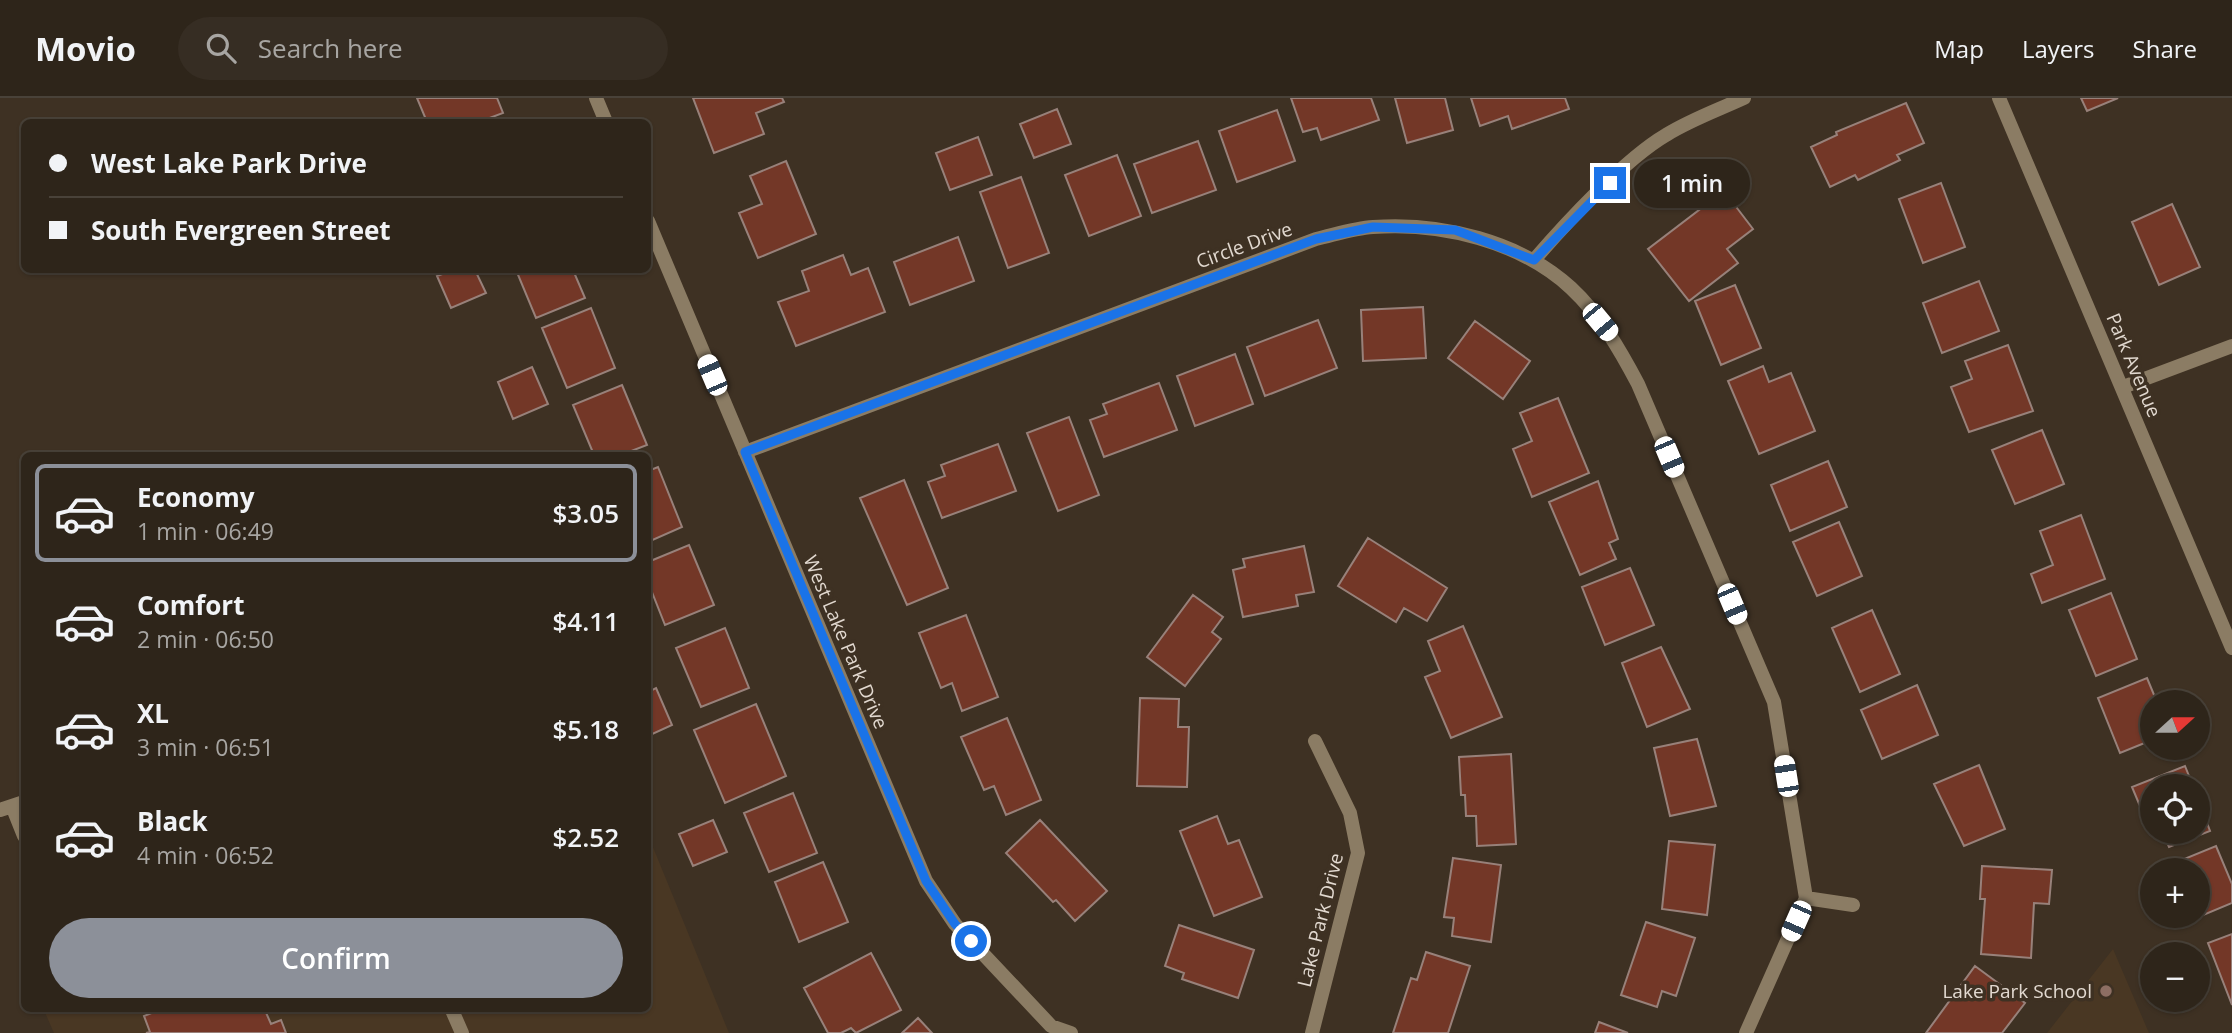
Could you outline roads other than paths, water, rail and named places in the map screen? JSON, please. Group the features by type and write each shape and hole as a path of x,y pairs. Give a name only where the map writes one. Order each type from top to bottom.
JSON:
{"street":[{"path":"596,98 605,119"},
{"path":"1534,260 1553,238 1648,147 1668,133 1744,98"},
{"name":"Park Avenue","path":"1999,98 2232,648"},
{"name":"Circle Drive","path":"745,452 1316,239 1373,227 1455,230 1534,260 1572,289 1614,339 1638,384 1774,702 1806,898"},
{"name":"West Lake Park Drive","path":"651,228 926,881 955,924 1051,1026 1072,1033"},
{"path":"2123,387 2232,346"},
{"name":"Lake Park Drive","path":"1312,1033 1358,853 1350,814 1315,740"},
{"path":"12,806 21,828"},
{"path":"1746,1033 1806,898 1853,905"},
{"path":"453,1012 462,1033"}],"place":[{"name":"Lake Park School","path":"2106,991"}]}
